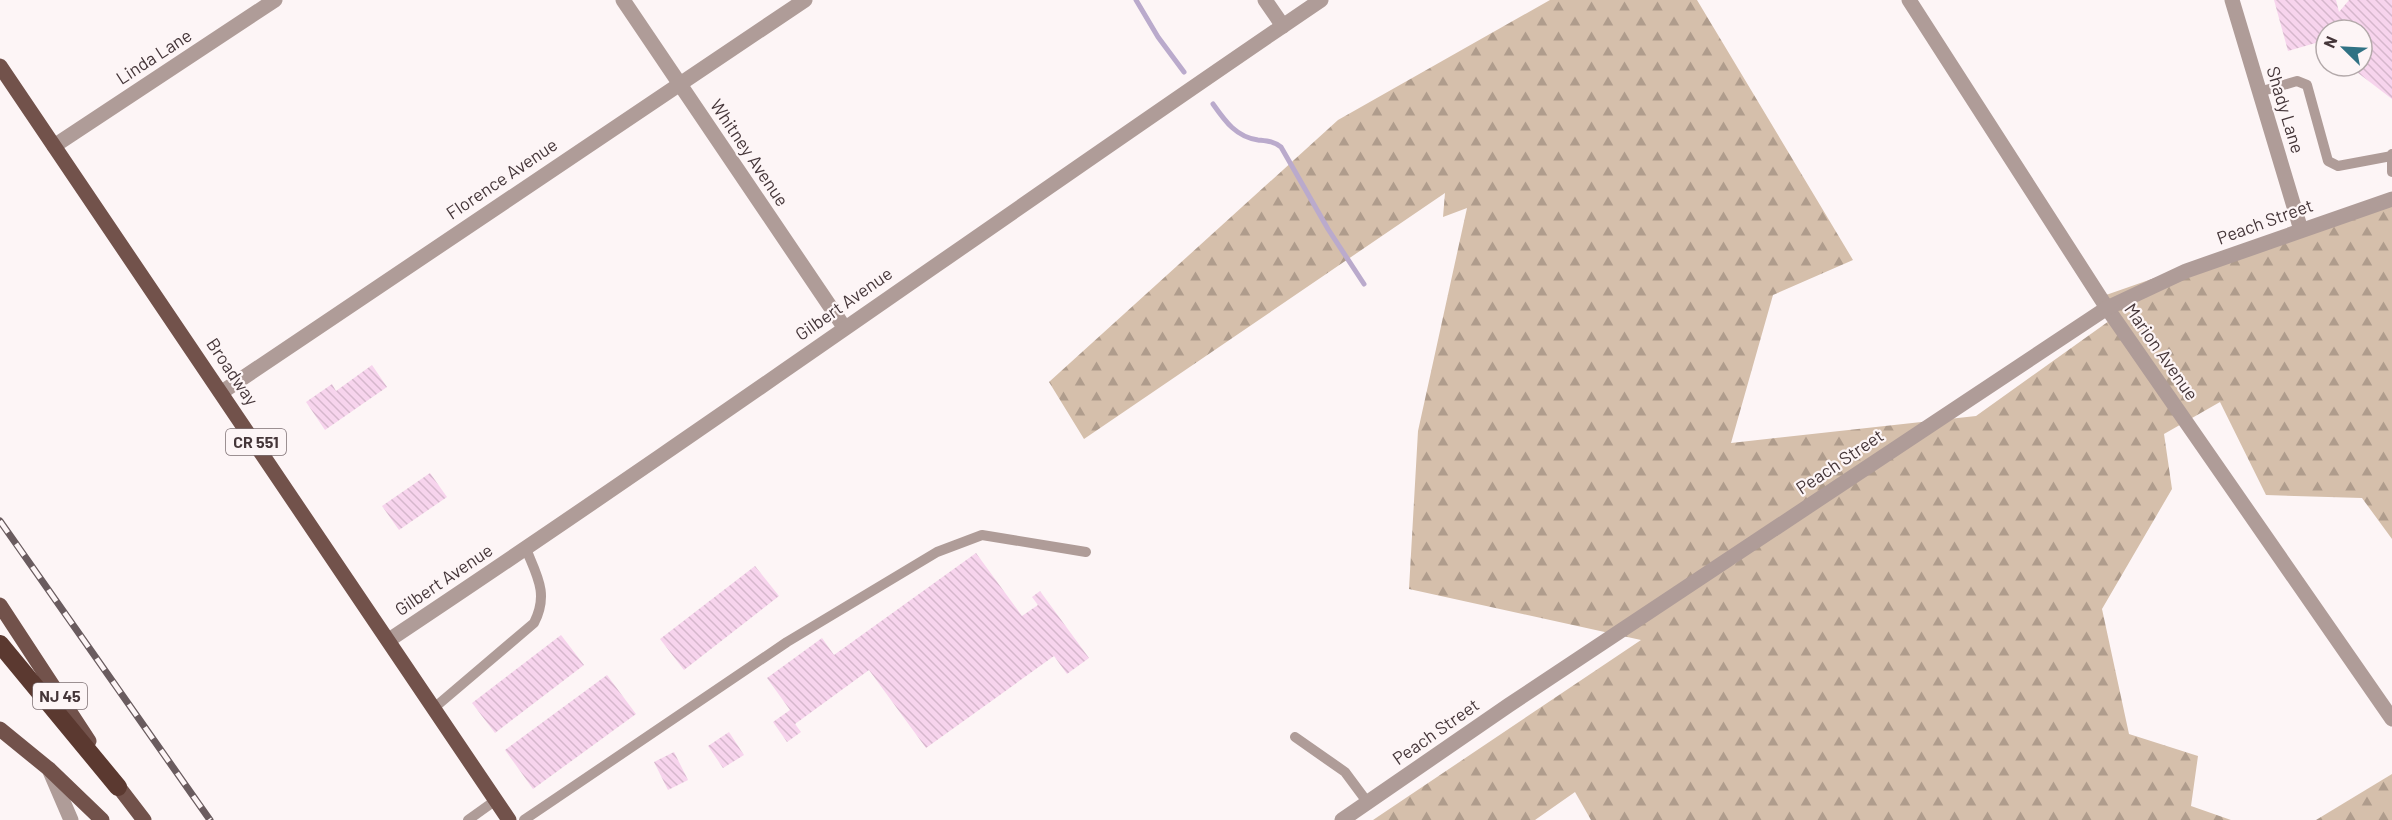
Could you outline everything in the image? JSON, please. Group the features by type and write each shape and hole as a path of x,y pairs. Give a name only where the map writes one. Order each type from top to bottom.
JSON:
{"highway":[{"path":"0,644 118,787"}],"main road":[{"name":"Broadway","path":"0,66 509,820"},
{"name":"NJ 45","path":"0,605 118,787 144,820"},
{"path":"0,729 49,769 102,820"}],"street":[{"name":"Linda Lane","path":"54,146 275,0"},
{"name":"Whitney Avenue","path":"622,0 844,327"},
{"name":"Florence Avenue","path":"222,392 805,0"},
{"path":"1265,0 1283,26"},
{"name":"Gilbert Avenue","path":"389,640 526,549 844,327 1322,0"},
{"name":"Marion Avenue","path":"1909,0 2107,308 2392,718"},
{"name":"Shady Lane","path":"2232,0 2301,230"},
{"name":"Peach Street","path":"1342,820 1509,705 2107,308 2186,271 2392,199"},
{"path":"49,769 71,820"}],"lane":[{"path":"2259,92 2297,81 2307,85 2328,161 2338,166 2392,155 2392,172"},
{"path":"524,820 787,642 937,552 982,536 1086,552"},
{"path":"434,708 534,623 542,608 540,585 526,549"},
{"path":"1295,737 1345,772 1368,803"},
{"path":"468,820 496,800"}],"green space":[{"path":"1550,0 1697,0 1853,260 1773,295 1731,443 1976,416 2116,316 2106,295 2392,195 2392,539 2362,498 2266,495 2220,402 2164,434 2172,489 2102,609 2129,734 2198,756 2191,806 2231,820 1591,820 1575,792 1535,820 1373,820 1641,640 1409,589 1418,431 1467,208 1443,217 1445,193 1084,439 1049,382 1338,120"},
{"path":"2392,774 2392,820 2316,820"}],"building":[{"path":"2274,0 2336,0 2339,12 2349,0 2392,0 2392,99 2365,78 2374,78 2374,18 2314,18 2314,43 2288,51"},
{"path":"372,365 387,387 325,430 306,402 332,384 336,391"},
{"path":"430,473 447,497 399,530 382,506"},
{"path":"976,553 1022,616 1038,605 1032,597 1040,591 1089,658 1067,674 1054,656 926,748 869,670 795,724 801,732 787,742 773,722 790,710 767,678 822,638 834,655"},
{"path":"755,566 779,596 684,670 660,639"},
{"path":"561,635 584,665 495,733 472,703"},
{"path":"607,675 636,714 533,789 505,750"},
{"path":"729,732 744,755 723,768 708,746"},
{"path":"674,752 688,780 668,790 654,762"}],"waterway":[{"path":"1136,0 1158,37 1184,72"},
{"path":"1213,104 1227,122 1243,136 1281,147 1328,229 1364,284"}],"railway":[{"path":"0,521 210,820"}]}
